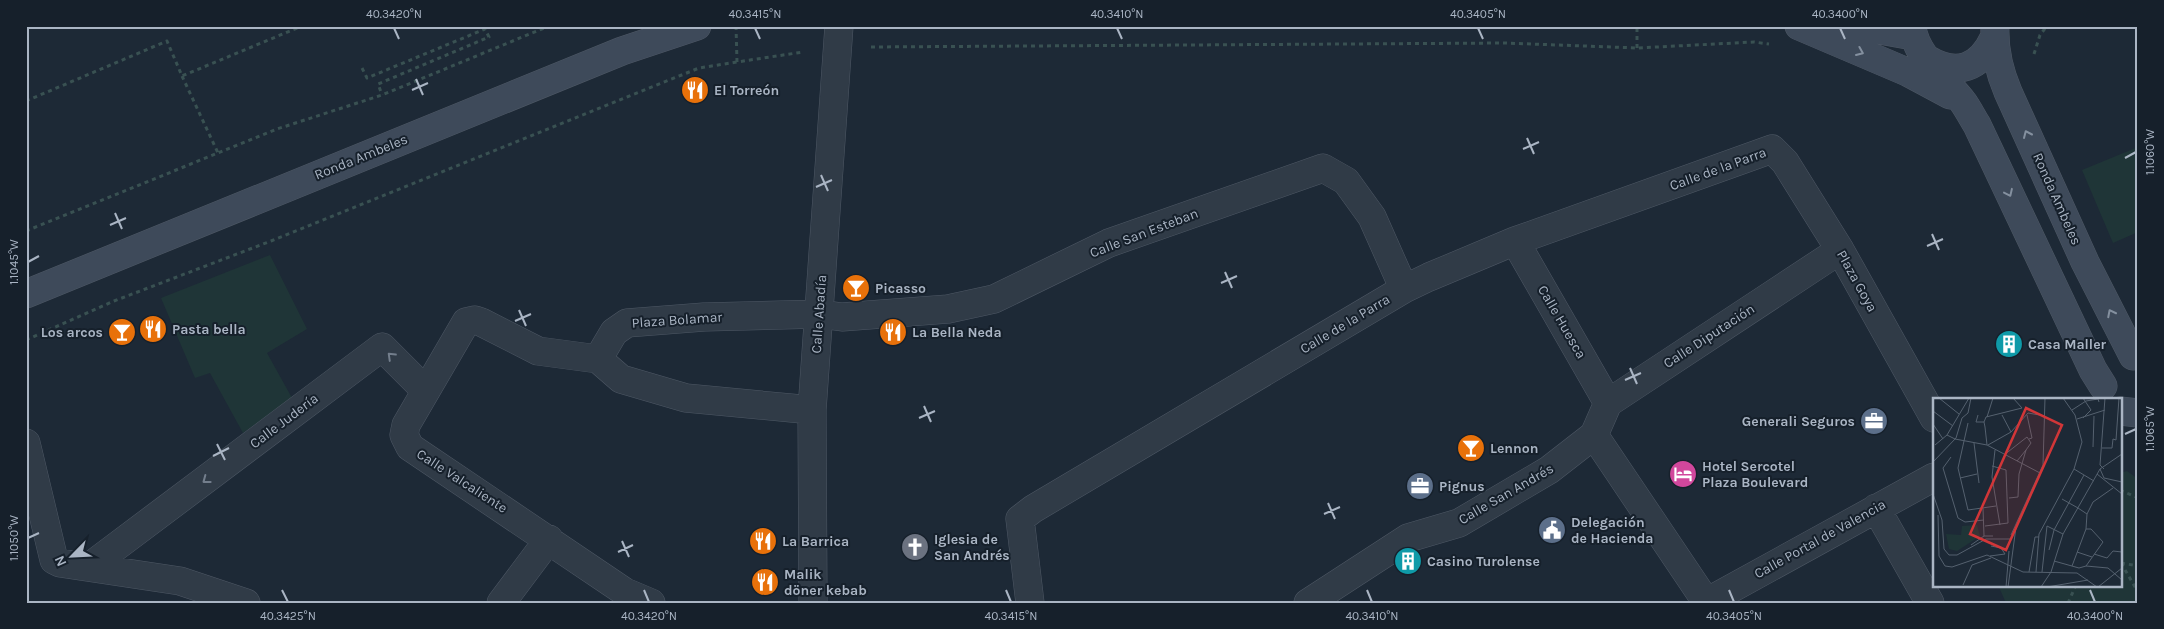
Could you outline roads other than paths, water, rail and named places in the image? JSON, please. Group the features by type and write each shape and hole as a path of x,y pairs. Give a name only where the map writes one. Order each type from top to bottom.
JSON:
{"main road":[{"name":"Ronda Ambeles","path":"26,294 622,50 697,26"},
{"path":"1799,26 1906,72 1964,103"},
{"name":"Ronda Ambeles","path":"1857,26 1912,31 1918,49 1964,103 1986,143 2046,274 2105,392"},
{"name":"Ronda Ambeles","path":"1927,59 1939,66 1953,69 1967,67 1979,60 1988,50 1995,32"},
{"name":"Ronda Ambeles","path":"1995,32 1999,71 2008,92 2085,262 2136,356 2124,357 2108,368 2104,376 2105,392"},
{"path":"2122,411 2138,413"}],"street":[{"name":"Calle Abadía","path":"813,603 812,410 838,37"},
{"name":"Calle de la Parra","path":"1030,603 1020,519 1033,509 1428,277 1516,241 1772,149"},
{"name":"Plaza Goya","path":"1772,149 1785,162 1840,250 1933,416"},
{"name":"Calle San Esteban","path":"820,314 842,317 948,309 994,299 1108,243 1323,168 1346,181 1372,217 1404,290"},
{"name":"Calle Huesca","path":"1516,241 1608,403"},
{"name":"Calle Diputación","path":"1608,403 1840,250"},
{"name":"Plaza Bolamar","path":"598,359 614,332 627,323 704,317 820,314"},
{"name":"Calle Valcaliente","path":"598,359 538,351 475,320 466,322 425,390 406,425 404,435 410,447 625,592 651,603"},
{"name":"Calle Judería","path":"89,567 382,347 425,390"},
{"path":"598,359 621,379 686,398 812,410"},
{"path":"1608,403 1594,435 1706,602"},
{"name":"Calle San Andrés","path":"1308,603 1408,538 1459,523 1484,509 1549,470 1594,435"},
{"path":"26,443 54,560 89,567 176,592 246,603"},
{"name":"Calle Portal de Valencia","path":"1706,602 1933,478"},
{"path":"1876,508 1930,603"},
{"path":"501,603 549,539"}],"place":[{"name":"El Torreón","path":"695,90"},
{"name":"Picasso","path":"856,288"},
{"name":"Pasta bella","path":"153,329"},
{"name":"Los arcos","path":"122,332"},
{"name":"La Bella Neda","path":"893,332"},
{"name":"Casa Maller","path":"2009,344"},
{"name":"Generali Seguros","path":"1874,421"},
{"name":"Lennon","path":"1471,448"},
{"name":"Hotel Sercotel Plaza Boulevard","path":"1683,474"},
{"name":"Pignus","path":"1420,486"},
{"name":"Delegación de Hacienda","path":"1552,530"},
{"name":"La Barrica","path":"763,541"},
{"name":"Iglesia de San Andrés","path":"915,547"},
{"name":"Casino Turolense","path":"1408,561"},
{"name":"Malik döner kebab","path":"765,582"}]}
